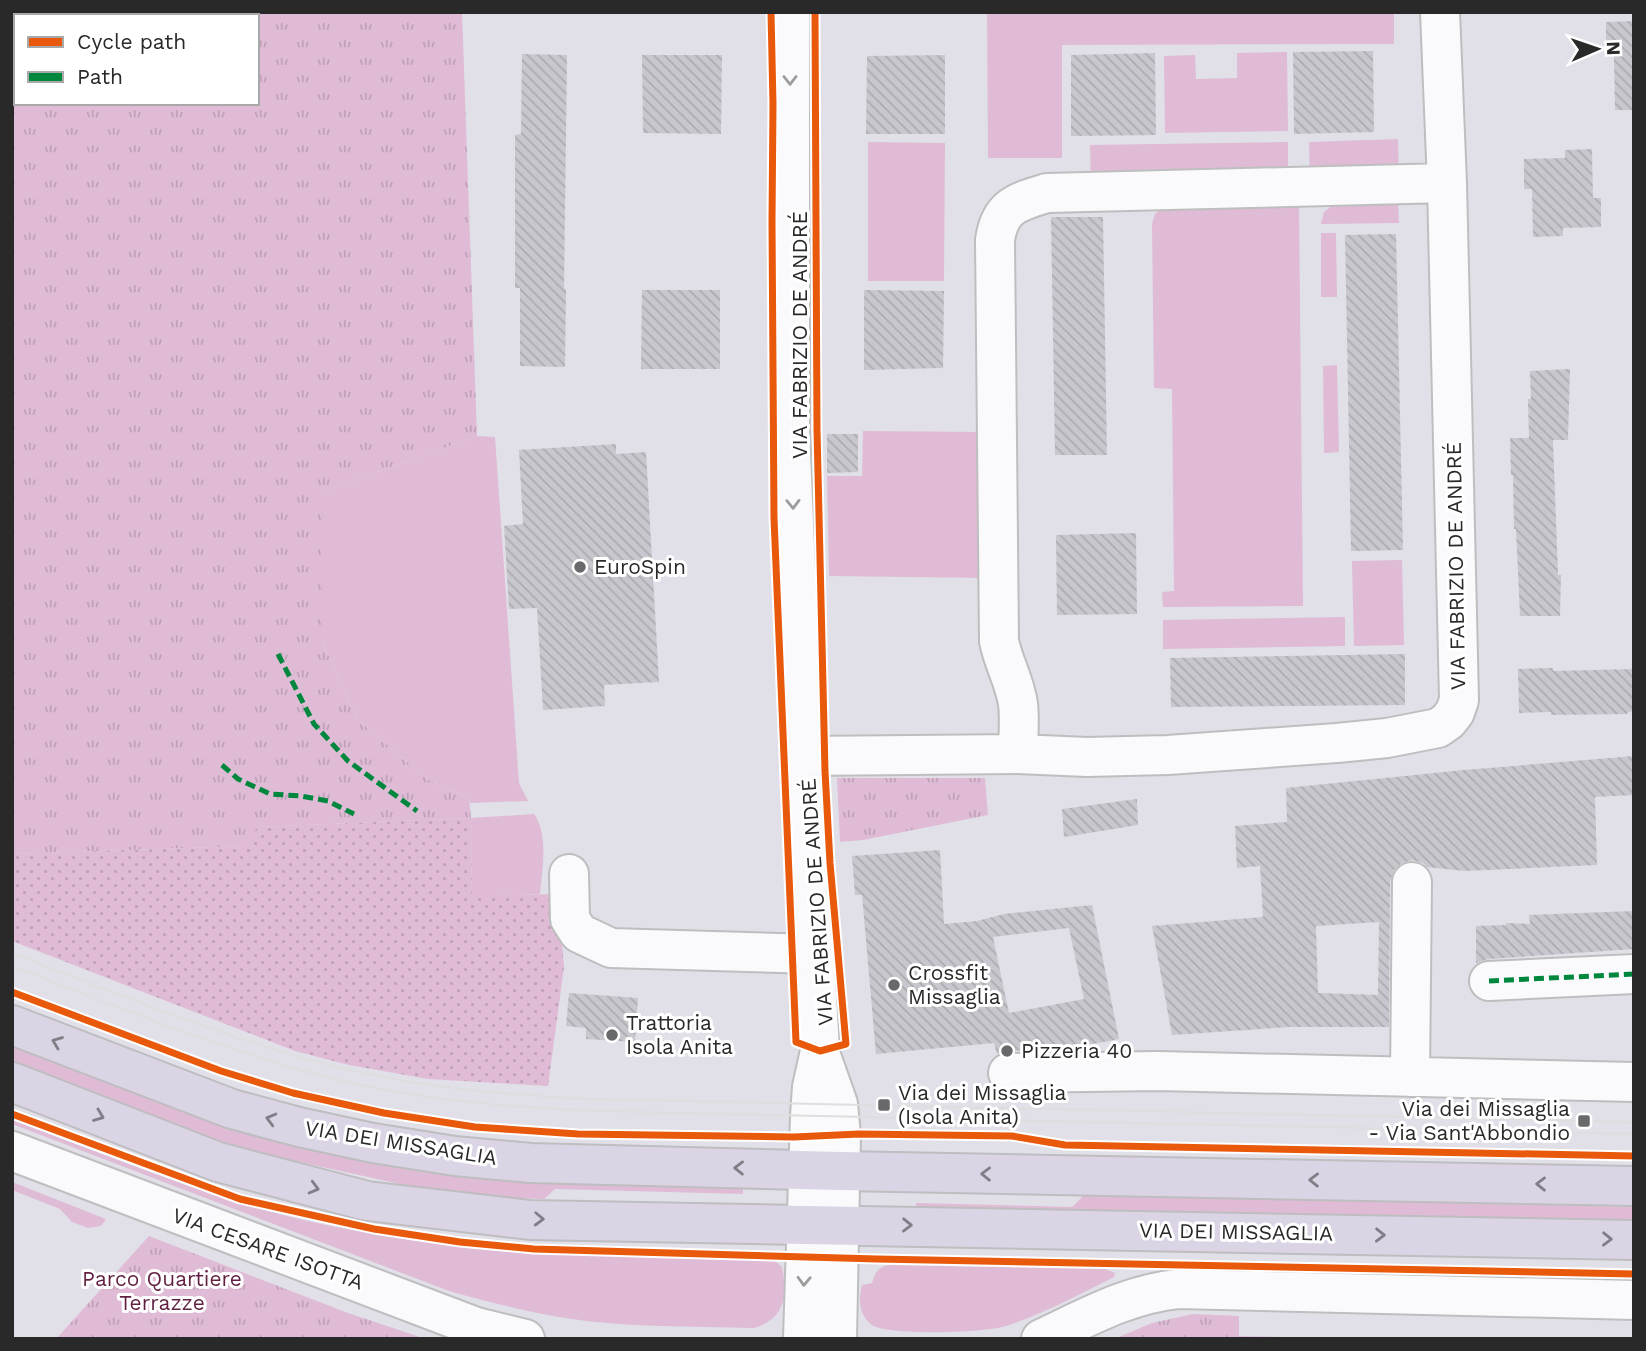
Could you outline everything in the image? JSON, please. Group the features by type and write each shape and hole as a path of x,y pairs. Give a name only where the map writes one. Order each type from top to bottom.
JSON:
{"main road":[{"name":"VIA DEI MISSAGLIA","path":"12,1025 232,1109 373,1143 455,1156 531,1163 824,1171 1634,1186"},
{"name":"VIA DEI MISSAGLIA","path":"12,1082 218,1162 367,1201 530,1220 823,1223 1634,1240"}],"street":[{"name":"VIA FABRIZIO DE ANDRÉ","path":"790,12 790,429 804,756 820,1051 838,1104 841,1135 824,1171"},
{"name":"VIA FABRIZIO DE ANDRÉ","path":"804,756 1168,755 1387,738 1438,728 1448,721 1459,700 1459,686 1447,183 1440,12"},
{"path":"1018,754 1018,704 999,641 995,240 997,224 1008,208 1047,192 1447,183"},
{"path":"569,874 570,919 579,933 611,948 814,954"},
{"path":"1410,1077 1412,882"},
{"path":"1489,981 1634,974"},
{"path":"1008,1073 1158,1071 1634,1082"},
{"name":"VIA CESARE ISOTTA","path":"12,1151 476,1327 525,1339"},
{"path":"824,1171 823,1223 837,1339"},
{"path":"803,1339 823,1223"},
{"path":"1041,1339 1143,1294 1178,1289 1634,1300"}],"green space":[{"path":"12,12 462,12 477,436 323,492 323,643 357,719 427,779 469,798 471,818 257,827 247,846 12,854"},
{"path":"987,12 1394,12 1394,44 1062,45 1062,158 988,158"},
{"path":"1287,52 1288,131 1165,133 1164,56 1195,55 1196,79 1237,78 1237,53"},
{"path":"1398,139 1399,180 1310,182 1309,142"},
{"path":"868,142 945,143 944,281 868,281"},
{"path":"1288,142 1288,182 1091,185 1090,145"},
{"path":"1398,200 1399,223 1321,224 1324,212 1333,205"},
{"path":"1299,205 1303,606 1163,607 1162,592 1174,591 1172,389 1154,388 1152,224 1155,214 1162,207"},
{"path":"1321,233 1336,233 1337,297 1321,297"},
{"path":"1337,365 1339,452 1324,453 1323,366"},
{"path":"863,431 985,432 985,578 829,576 827,476 862,476"},
{"path":"477,436 495,437 519,783 528,801 470,803 469,798 427,779 357,719 323,643 323,492"},
{"path":"1402,560 1404,645 1354,646 1352,561"},
{"path":"1345,617 1345,646 1163,649 1163,620"},
{"path":"837,778 985,778 988,815 863,840 840,842"},
{"path":"534,814 539,822 543,842 540,894 472,897 471,818"},
{"path":"471,818 472,896 558,894 564,967 548,1086 428,1079 349,1065 295,1051 12,941 12,854 246,846 257,827"},
{"path":"12,1044 253,1132 344,1157 421,1172 515,1181 743,1189 743,1194 555,1189 544,1199 418,1188 249,1151 178,1127 12,1063"},
{"path":"12,1120 212,1194 294,1218 349,1229 497,1250 775,1261 782,1267 784,1297 772,1319 754,1328 612,1324 506,1306 449,1291 12,1124"},
{"path":"12,1182 106,1219 101,1226 88,1228 72,1222 60,1209 12,1190"},
{"path":"1084,1195 1634,1207 1634,1225 916,1209 916,1203 1072,1207"},
{"name":"Parco Quartiere Terrazze","path":"149,1236 348,1313 426,1339 56,1339"},
{"path":"888,1265 1105,1269 1115,1273 1114,1277 1075,1297 1006,1326 979,1330 916,1332 881,1328 872,1325 864,1317 860,1301 862,1285 872,1283 877,1271"},
{"path":"1193,1314 1239,1316 1239,1336 1386,1339 1114,1339 1152,1323"}],"building":[{"path":"1634,21 1634,110 1615,110 1614,56 1606,56 1606,22"},
{"path":"1373,51 1374,132 1294,134 1293,52"},
{"path":"1155,53 1156,135 1071,136 1071,55"},
{"path":"522,54 567,55 565,367 520,366 520,288 515,288 515,135 521,134"},
{"path":"642,55 722,55 721,134 643,133"},
{"path":"945,55 945,134 866,134 867,56"},
{"path":"1592,149 1593,198 1601,198 1601,227 1563,228 1563,236 1533,237 1532,189 1524,189 1524,159 1565,158 1565,150"},
{"path":"1051,217 1103,217 1107,455 1055,455"},
{"path":"1396,234 1403,550 1351,551 1345,235"},
{"path":"642,290 720,290 720,369 641,369"},
{"path":"864,290 944,291 943,368 864,370"},
{"path":"1570,369 1568,440 1553,440 1558,575 1561,575 1560,616 1520,616 1510,438 1529,438 1530,371"},
{"path":"827,434 858,434 858,472 827,473"},
{"name":"EuroSpin","path":"616,444 616,454 646,452 659,682 604,685 605,706 543,710 537,608 509,609 504,526 523,524 519,450"},
{"path":"1136,533 1137,614 1057,615 1056,535"},
{"path":"1405,654 1405,705 1171,707 1170,658"},
{"path":"1553,668 1553,671 1634,669 1634,711 1627,714 1519,713 1518,669"},
{"path":"1634,756 1634,795 1595,797 1597,865 1464,871 1427,867 1412,860 1402,863 1394,870 1390,882 1389,1027 1290,1027 1172,1035 1152,926 1263,917 1260,866 1237,868 1235,826 1287,822 1286,788","holes":["1379,922 1378,995 1318,993 1316,926"]},
{"path":"1137,799 1138,825 1064,837 1062,809"},
{"path":"940,850 944,924 977,921 1004,914 1092,905 1119,1039 1061,1050 1008,1051 997,1054 994,1043 876,1054 862,895 855,895 852,856","holes":["1069,928 1084,999 1009,1013 993,937"]},
{"path":"1634,911 1634,949 1488,959 1476,963 1476,926 1530,924 1529,915"},
{"path":"569,993 638,998 635,1042 586,1039 586,1028 566,1026"}],"tram line":[{"path":"12,953 183,1019 270,1048 359,1072 474,1090 591,1099 1634,1122"},
{"path":"12,966 178,1030 305,1071 378,1089 471,1102 595,1111 1634,1134"}],"marked path":[{"path":"278,654 314,724 348,761 417,811"},
{"path":"222,765 238,779 270,794 328,801 354,814"},
{"path":"1489,981 1634,974"}],"cycle path":[{"path":"771,12 774,518 796,1042 820,1051 846,1044 825,771 817,430 815,12"},
{"path":"12,992 221,1071 293,1093 384,1113 475,1127 578,1134 1012,1136 1065,1145 1634,1156"},
{"path":"12,1114 240,1199 374,1229 460,1242 534,1249 877,1259 1634,1274"}],"place":[{"name":"EuroSpin","path":"580,567"},
{"name":"Crossfit Missaglia","path":"894,985"},
{"name":"Trattoria Isola Anita","path":"612,1035"},
{"name":"Pizzeria 40","path":"1007,1051"},
{"name":"Via dei Missaglia (Isola Anita)","path":"884,1105"},
{"name":"Via dei Missaglia - Via Sant'Abbondio","path":"1584,1121"}]}
